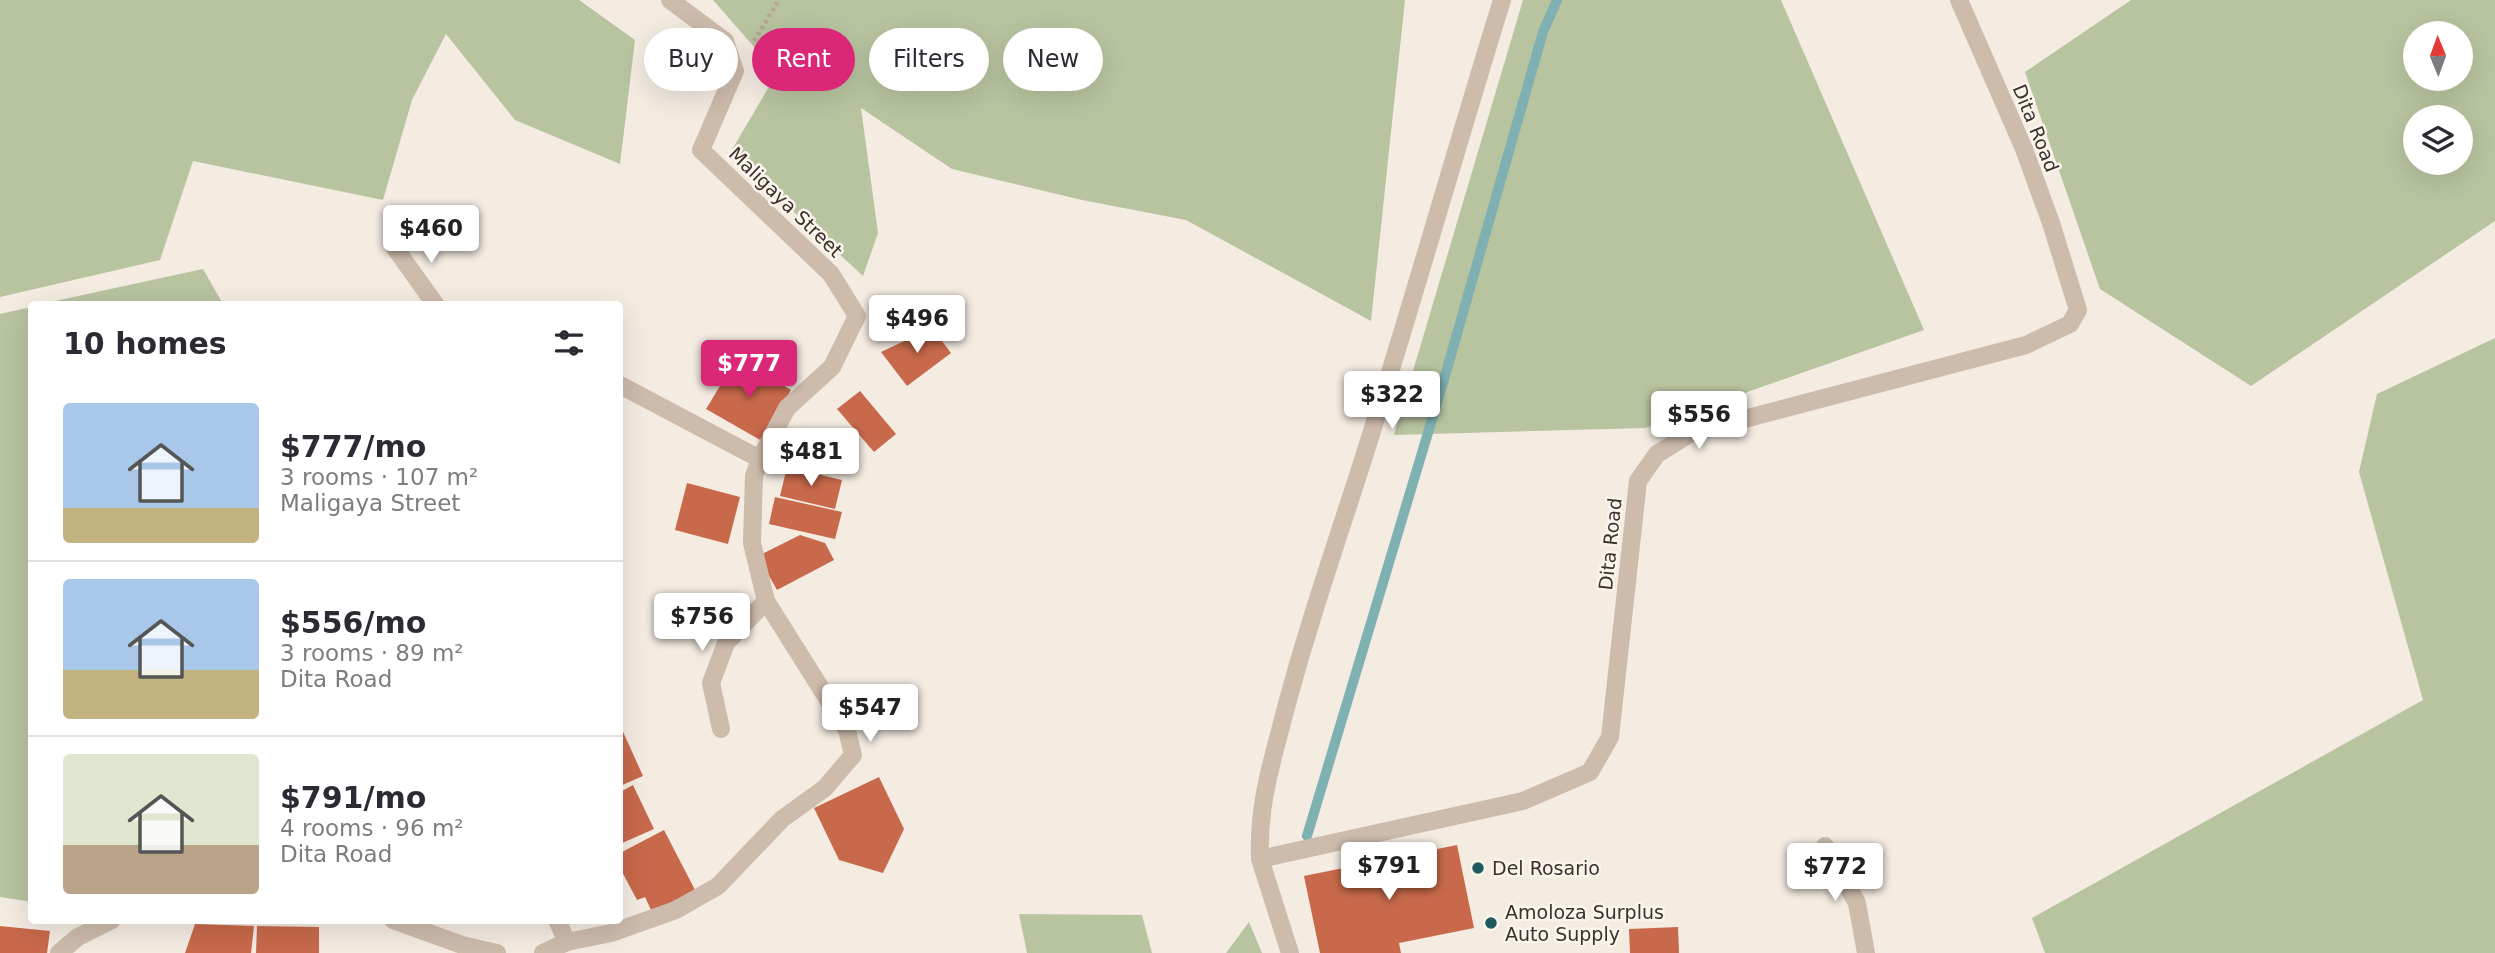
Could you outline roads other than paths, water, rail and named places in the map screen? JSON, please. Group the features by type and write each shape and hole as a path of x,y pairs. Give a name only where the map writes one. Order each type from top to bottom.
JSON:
{"street":[{"name":"Maligaya Street","path":"543,953 567,942 611,933 676,910 718,886 782,819 825,788 853,755 847,730 766,601 752,543 754,476 760,459 787,408 832,368 857,316 831,274 701,150 734,71 725,41 670,0"},
{"path":"1290,953 1260,859 1259,826 1265,788 1297,667 1376,419 1502,0"},
{"name":"Dita Road","path":"1260,859 1523,801 1590,772 1610,737 1638,481 1657,454 1692,433 2026,345 2070,324 2078,310 2051,223 2024,149 1959,0"},
{"path":"395,248 433,301"},
{"path":"623,387 760,459"},
{"path":"721,729 710,683 726,643 766,601"},
{"path":"1825,846 1857,903 1866,953"},
{"path":"59,953 78,937 104,924"},
{"path":"404,924 461,944 497,953"},
{"path":"559,924 567,942"}],"waterway":[{"path":"1307,836 1445,376 1543,32 1557,0"}],"place":[{"name":"Del Rosario","path":"1478,868"},
{"name":"Amoloza Surplus Auto Supply","path":"1491,923"}]}
